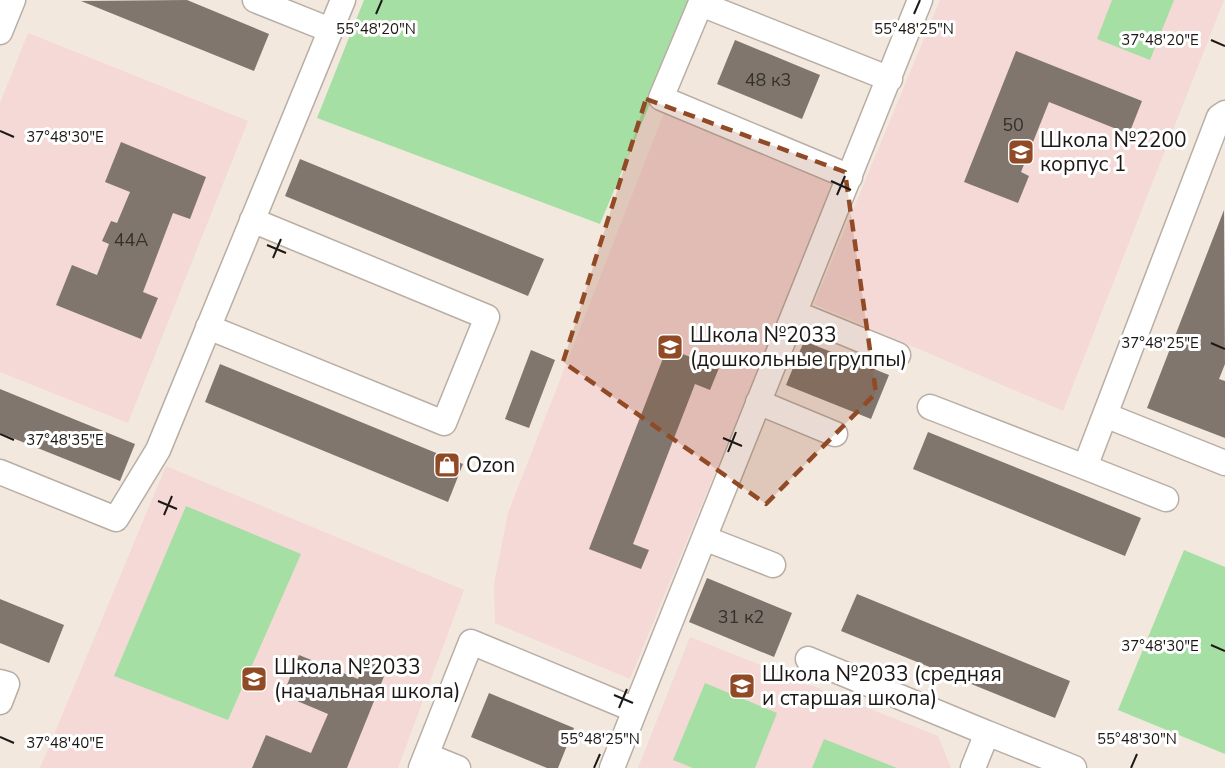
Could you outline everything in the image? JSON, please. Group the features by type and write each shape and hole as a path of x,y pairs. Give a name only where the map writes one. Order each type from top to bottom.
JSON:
{"lane":[{"path":"0,32 13,0"},
{"path":"255,0 330,30"},
{"path":"0,472 116,519 158,450 343,0"},
{"path":"612,768 920,0"},
{"path":"850,177 661,98 701,2 890,79"},
{"path":"1085,467 1219,117 1225,113"},
{"path":"208,327 444,423 487,317 252,220"},
{"path":"795,313 898,355"},
{"path":"758,402 835,434"},
{"path":"930,407 1166,499"},
{"path":"1105,415 1225,463"},
{"path":"704,538 773,565"},
{"path":"458,768 423,762 471,642 635,710"},
{"path":"808,659 987,733 1035,761 1074,768"},
{"path":"0,682 7,684 0,702"},
{"path":"973,768 987,733"}],"highlighted area":[{"path":"646,99 845,172 876,393 766,504 563,362"}],"shaded area":[{"name":"Школа №2200 корпус 1","path":"940,0 1224,0 1063,411 814,304"},
{"path":"28,33 248,121 128,423 0,372 0,103"},
{"name":"Школа №2033 (дошкольные группы)","path":"664,113 835,181 630,679 495,623 494,584 508,513"},
{"name":"Школа №2033 (начальная школа)","path":"166,466 464,590 398,768 40,768"},
{"name":"Школа №2033 (средняя и старшая школа)","path":"690,637 938,736 951,768 638,768"}],"green space":[{"path":"364,0 693,0 600,224 317,118"},
{"path":"1112,0 1174,0 1150,60 1097,39"},
{"path":"186,506 301,554 228,720 114,676"},
{"path":"1184,550 1225,567 1225,754 1118,710"},
{"path":"705,683 777,713 755,768 693,768 673,760"},
{"path":"824,739 897,768 812,768"}],"building":[{"path":"187,0 269,34 254,71 81,1"},
{"path":"735,40 820,75 802,119 717,84"},
{"path":"1016,51 1142,101 1129,134 1049,102 1021,172 1029,176 1018,203 964,182"},
{"path":"121,142 206,177 190,219 173,213 143,292 158,298 141,339 56,305 72,265 97,275 109,244 102,241 111,221 117,223 130,192 105,182"},
{"path":"300,159 544,259 528,296 285,196"},
{"path":"1224,210 1225,364 1219,379 1225,381 1225,438 1147,408"},
{"path":"804,341 889,375 871,419 786,385"},
{"path":"667,348 719,368 710,390 695,384 633,544 649,550 641,569 589,549"},
{"path":"531,350 555,360 529,428 505,419"},
{"path":"220,364 463,464 448,502 205,402"},
{"path":"0,389 135,444 120,481 0,433"},
{"path":"928,432 1141,518 1125,556 913,469"},
{"path":"707,578 792,613 774,657 689,622"},
{"path":"857,594 1070,681 1055,718 841,631"},
{"path":"0,599 64,625 49,663 0,643"},
{"path":"299,655 358,679 365,660 387,669 347,768 252,768 266,735 311,753 328,714 283,695"},
{"path":"489,693 574,728 558,768 547,768 471,737"}],"place":[{"name":"Школа №2200 корпус 1","path":"1021,152"},
{"name":"Школа №2033 (дошкольные группы)","path":"670,347"},
{"name":"Ozon","path":"447,465"},
{"name":"Школа №2033 (начальная школа)","path":"254,679"},
{"name":"Школа №2033 (средняя и старшая школа)","path":"742,686"}]}
